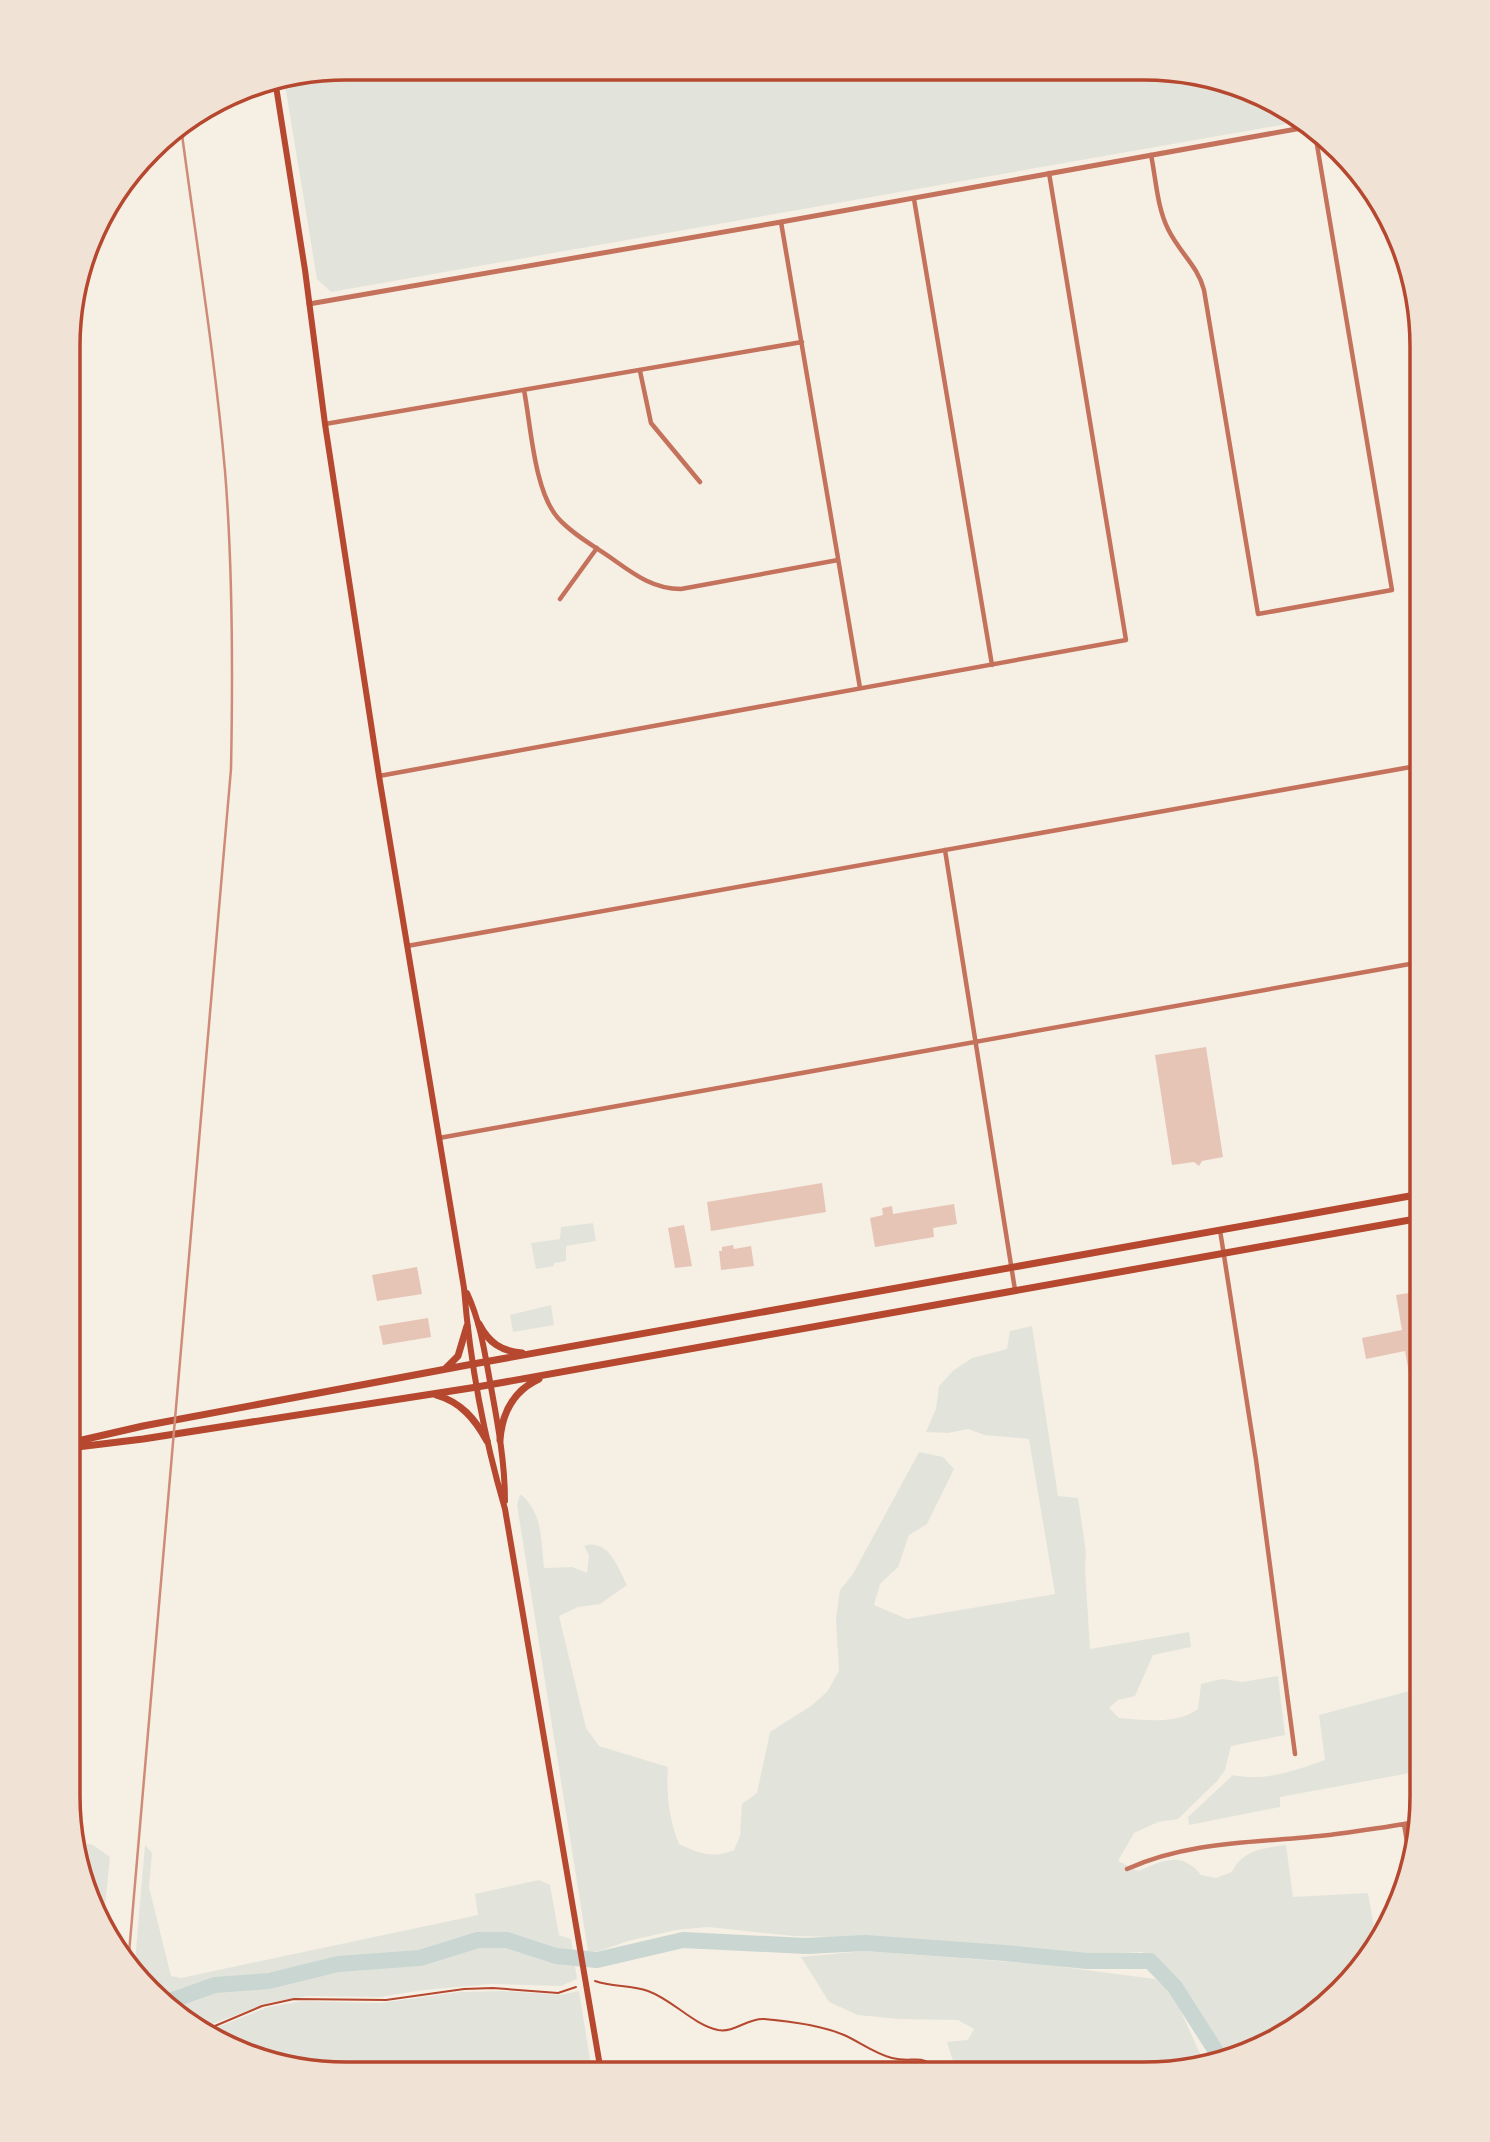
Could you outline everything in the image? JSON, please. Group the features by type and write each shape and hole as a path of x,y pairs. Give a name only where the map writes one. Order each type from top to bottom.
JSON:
{"main road":[{"path":"277,90 379,776 464,1288 473,1364 487,1441 505,1509 599,2062"},
{"path":"80,1442 143,1426 486,1361 1410,1196"},
{"path":"80,1444 143,1439 491,1385 1410,1221"},
{"path":"464,1288 489,1340 500,1348 530,1354"},
{"path":"479,1324 500,1440 505,1509"},
{"path":"439,1371 455,1361 467,1326"},
{"path":"500,1440 504,1416 511,1402 526,1386 548,1374"},
{"path":"432,1394 452,1401 466,1411 477,1423 487,1441"}],"street":[{"path":"310,304 1298,130"},
{"path":"1151,155 1165,222 1173,238 1197,270 1204,290 1258,614 1392,590 1317,144"},
{"path":"379,776 1126,640 1049,173"},
{"path":"914,199 992,665"},
{"path":"781,222 860,688"},
{"path":"325,424 802,342"},
{"path":"640,371 651,423 700,482"},
{"path":"524,390 544,495 561,521 643,580 673,589 838,560"},
{"path":"560,599 597,548"},
{"path":"406,946 1410,767"},
{"path":"945,850 1016,1291"},
{"path":"438,1138 1410,964"},
{"path":"1220,1230 1257,1472 1295,1754"},
{"path":"1127,1869 1154,1857 1229,1843 1328,1835 1408,1823"},
{"path":"1404,1824 1406,1836"}],"path":[{"path":"595,1981 612,1987 646,1990 707,2026 719,2030 729,2031 746,2021 764,2019 840,2033 892,2058 921,2058 930,2062"},
{"path":"214,2026 269,2004 294,1999 386,2000 464,1989 493,1988 558,1993 576,1987"}],"shaded area":[{"path":"346,80 1144,80 1196,86 1229,95 1289,124 331,292 317,279 286,88 312,83"},
{"path":"593,1223 596,1241 566,1246 566,1261 536,1269 531,1243 560,1239 561,1227"},
{"path":"551,1305 554,1325 513,1332 510,1315"},
{"path":"1032,1326 1058,1496 1078,1498 1086,1552 1090,1649 1189,1632 1191,1647 1153,1655 1135,1696 1118,1700 1109,1708 1119,1718 1170,1719 1198,1709 1201,1684 1222,1679 1243,1682 1278,1676 1285,1735 1231,1746 1225,1770 1217,1781 1178,1819 1158,1822 1134,1833 1118,1861 1138,1871 1164,1861 1179,1860 1194,1867 1201,1875 1216,1878 1232,1872 1248,1855 1262,1849 1286,1845 1293,1897 1368,1893 1374,1929 1355,1958 1332,1984 1306,2007 1277,2026 1224,2049 1206,2026 1178,1979 1159,1960 1142,1952 1091,1955 877,1938 793,1936 708,1927 676,1930 599,1951 588,1951 517,1505 520,1494 528,1501 537,1518 544,1568 572,1567 587,1573 589,1555 584,1546 600,1546 616,1562 627,1585 600,1604 578,1607 559,1616 586,1728 599,1746 668,1767 669,1806 679,1844 706,1854 727,1853 734,1850 740,1836 742,1804 757,1793 770,1732 811,1706 827,1692 839,1671 836,1619 840,1590 853,1574 919,1452 943,1457 954,1469 927,1524 909,1535 898,1567 880,1584 874,1605 907,1619 1055,1594 1029,1439 985,1435 968,1429 948,1433 926,1432 936,1409 939,1386 954,1370 972,1358 1007,1349 1010,1331"},
{"path":"1410,1691 1410,1773 1280,1797 1280,1807 1189,1825 1188,1817 1233,1775 1269,1776 1325,1760 1319,1715"},
{"path":"85,1843 93,1845 110,1857 105,1906"},
{"path":"145,1845 152,1853 149,1887 171,1976 181,1978 478,1915 475,1894 539,1880 550,1885 559,1935 571,1939 577,1979 561,1986 491,1984 380,1997 308,1996 272,2002 211,2024 171,1996 135,1958"},
{"path":"864,1951 1039,1964 1155,1979 1172,1992 1201,2055 1144,2062 953,2062 947,2042 968,2040 974,2029 958,2020 858,2015 829,2002 801,1957"},
{"path":"504,1991 560,1995 579,1991 590,2062 329,2061 294,2056 261,2047 217,2028 268,2007 304,2001 380,2003 460,1992"}],"building":[{"path":"1206,1047 1223,1157 1202,1161 1199,1166 1194,1162 1172,1165 1155,1055"},
{"path":"822,1183 826,1212 711,1231 707,1202"},
{"path":"954,1204 957,1224 933,1228 934,1237 875,1247 870,1218 883,1215 882,1208 892,1206 893,1214"},
{"path":"684,1225 692,1266 675,1268 668,1228"},
{"path":"733,1245 734,1249 751,1246 754,1266 721,1270 719,1251 722,1251 722,1247"},
{"path":"417,1267 422,1294 377,1301 372,1275"},
{"path":"1410,1293 1410,1379 1405,1351 1366,1359 1362,1338 1402,1330 1396,1295"},
{"path":"428,1318 431,1337 383,1345 379,1326"}],"waterway":[{"path":"175,1999 215,1985 269,1981 338,1964 420,1958 478,1940 507,1940 556,1956 597,1960 683,1940 806,1946 865,1943 1087,1961 1150,1961 1175,1987 1216,2051"}],"railway":[{"path":"129,1950 231,769 232,620 225,471 211,342 182,136"}]}
